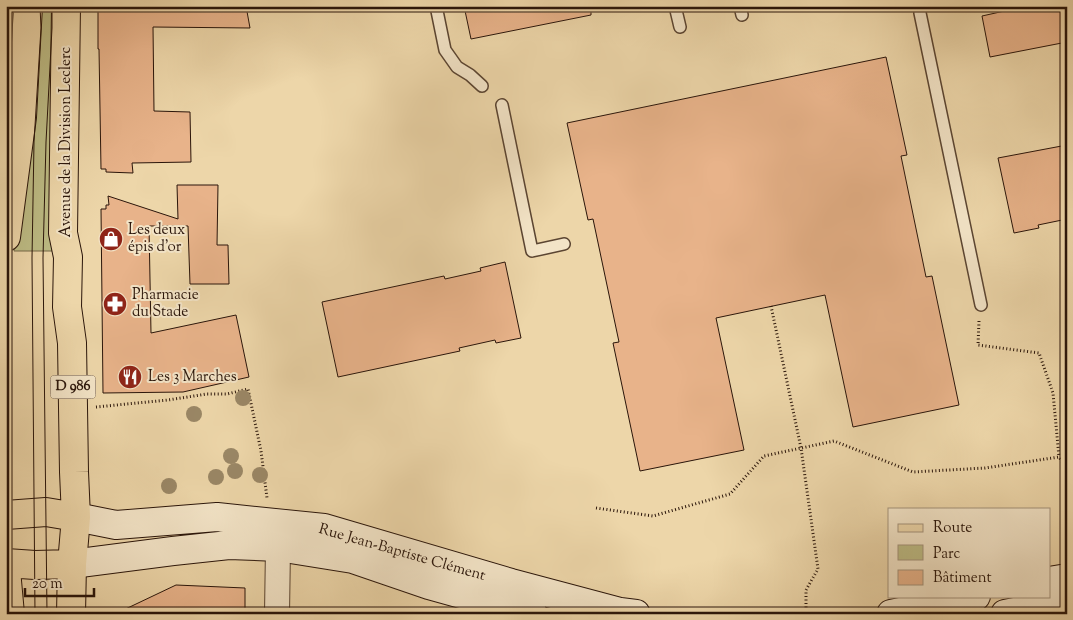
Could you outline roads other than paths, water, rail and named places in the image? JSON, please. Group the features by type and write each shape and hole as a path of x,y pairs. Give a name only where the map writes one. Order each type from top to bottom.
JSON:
{"main road":[{"path":"6,237 14,108 28,6"},
{"name":"Avenue de la Division Leclerc","path":"66,6 63,233 68,257 67,307 72,343 76,517 72,564"},
{"path":"6,508 6,529"},
{"path":"6,516 46,512 76,517"},
{"name":"Rue Jean-Baptiste Clément","path":"76,517 116,525 217,517 353,559 429,585 532,614"},
{"name":"Rue Jean-Baptiste Clément","path":"72,564 229,545 274,535 324,528 511,584 620,612 636,614"},
{"path":"6,563 35,565 72,564 71,614"},
{"path":"6,570 10,614"},
{"path":"1050,581 1067,578"},
{"path":"891,614 967,598"},
{"path":"1005,614 1067,601"}],"street":[{"path":"274,535 277,614"}],"lane":[{"path":"436,6 445,50 456,67 470,74 482,86"},
{"path":"676,6 680,27"},
{"path":"920,6 981,305"},
{"path":"502,105 532,251 564,244"}],"tram line":[{"path":"35,614 32,258 34,142 41,28 40,6"},
{"path":"47,614 43,258 52,6"}],"place":[{"name":"Les deux épis d’or","path":"111,239"},
{"name":"Pharmacie du Stade","path":"115,304"},
{"name":"Les 3 Marches","path":"130,377"}]}
